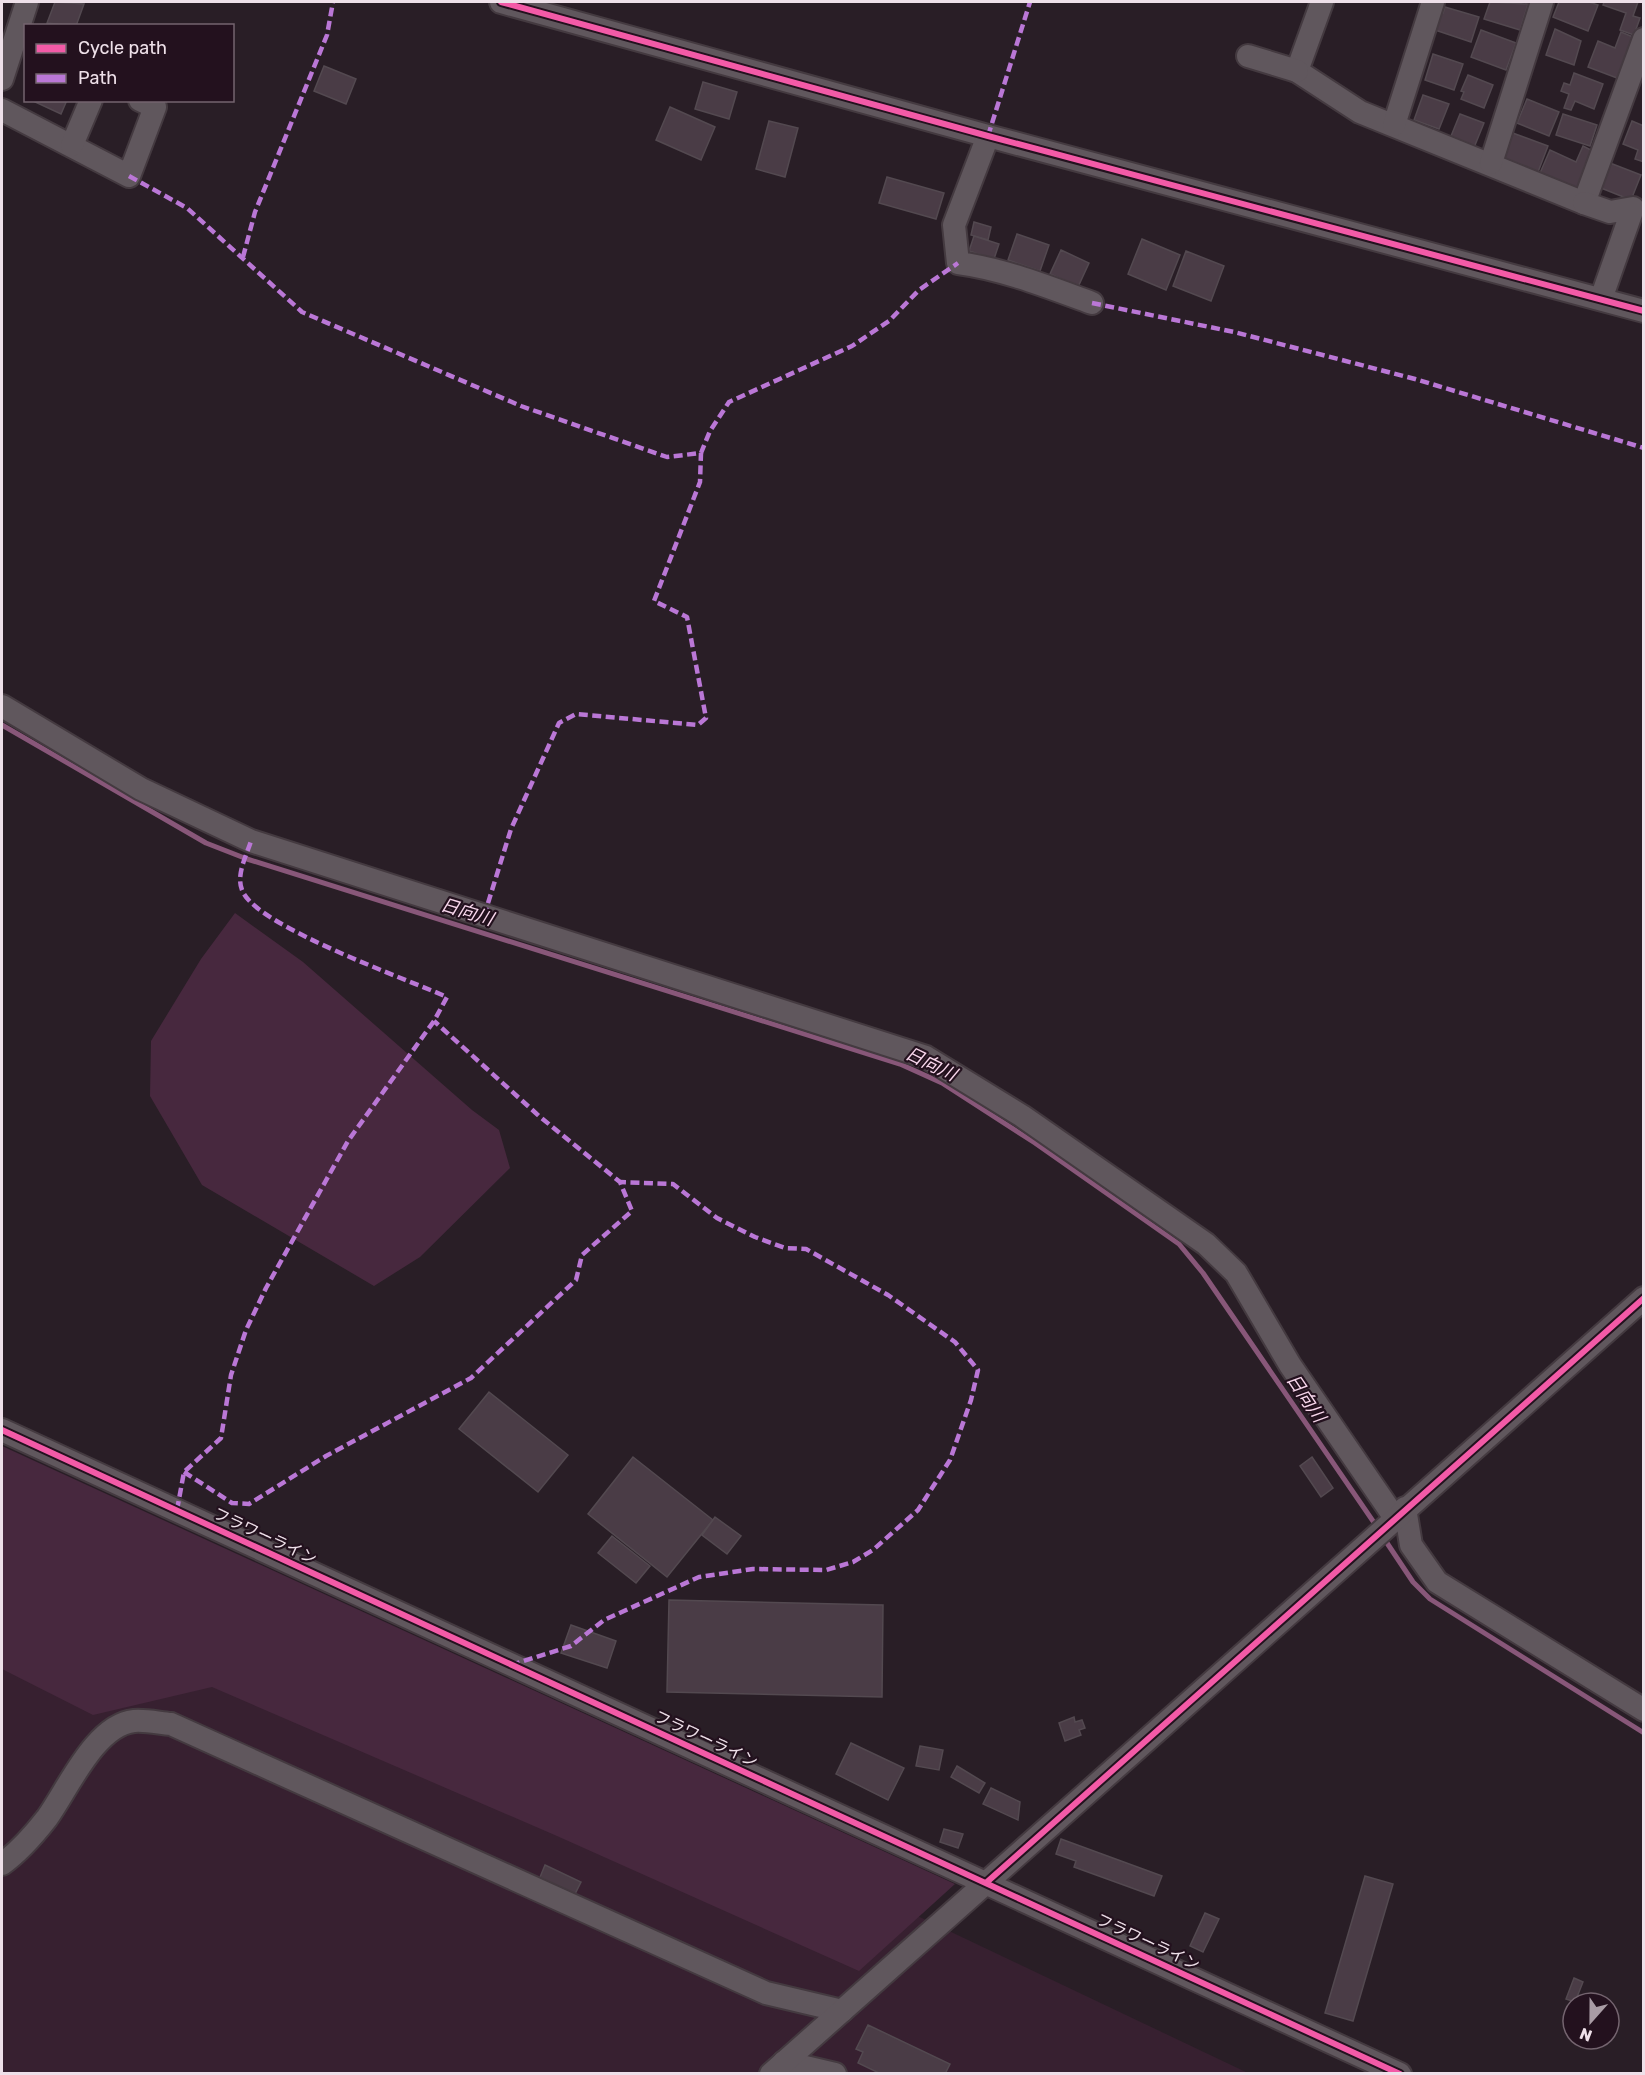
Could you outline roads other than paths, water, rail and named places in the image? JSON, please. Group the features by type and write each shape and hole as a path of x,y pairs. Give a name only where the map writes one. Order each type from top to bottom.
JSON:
{"street":[{"path":"2,79 27,2"},
{"path":"501,2 988,136 1644,311"},
{"path":"1297,71 1322,2"},
{"path":"1394,125 1433,2"},
{"path":"1491,163 1542,2"},
{"path":"1584,203 1634,95 1644,39"},
{"path":"1248,56 1297,71 1360,112 1491,163 1584,203 1610,212 1638,209 1601,299"},
{"path":"72,145 90,102"},
{"path":"2,110 129,176 155,107 144,102"},
{"path":"988,136 954,225 958,263 979,266 1024,279 1092,303"},
{"path":"2,706 141,789 251,841 926,1056 1022,1116 1206,1244 1236,1273 1290,1365 1400,1513 1411,1545 1437,1582 1644,1710"},
{"path":"778,2068 1644,1298"},
{"name":"フラワーライン","path":"2,1430 1400,2073"},
{"path":"2,1864 17,1853 34,1834 92,1749 105,1735 133,1721 171,1724 765,1994 842,2011"},
{"path":"778,2068 835,2073"}],"waterway":[{"name":"日向川","path":"2,725 206,843 247,859 900,1064 942,1083 1035,1143 1179,1244 1203,1273 1377,1527"},
{"name":"日向川","path":"1383,1537 1413,1582 1430,1599 1644,1733"}]}
